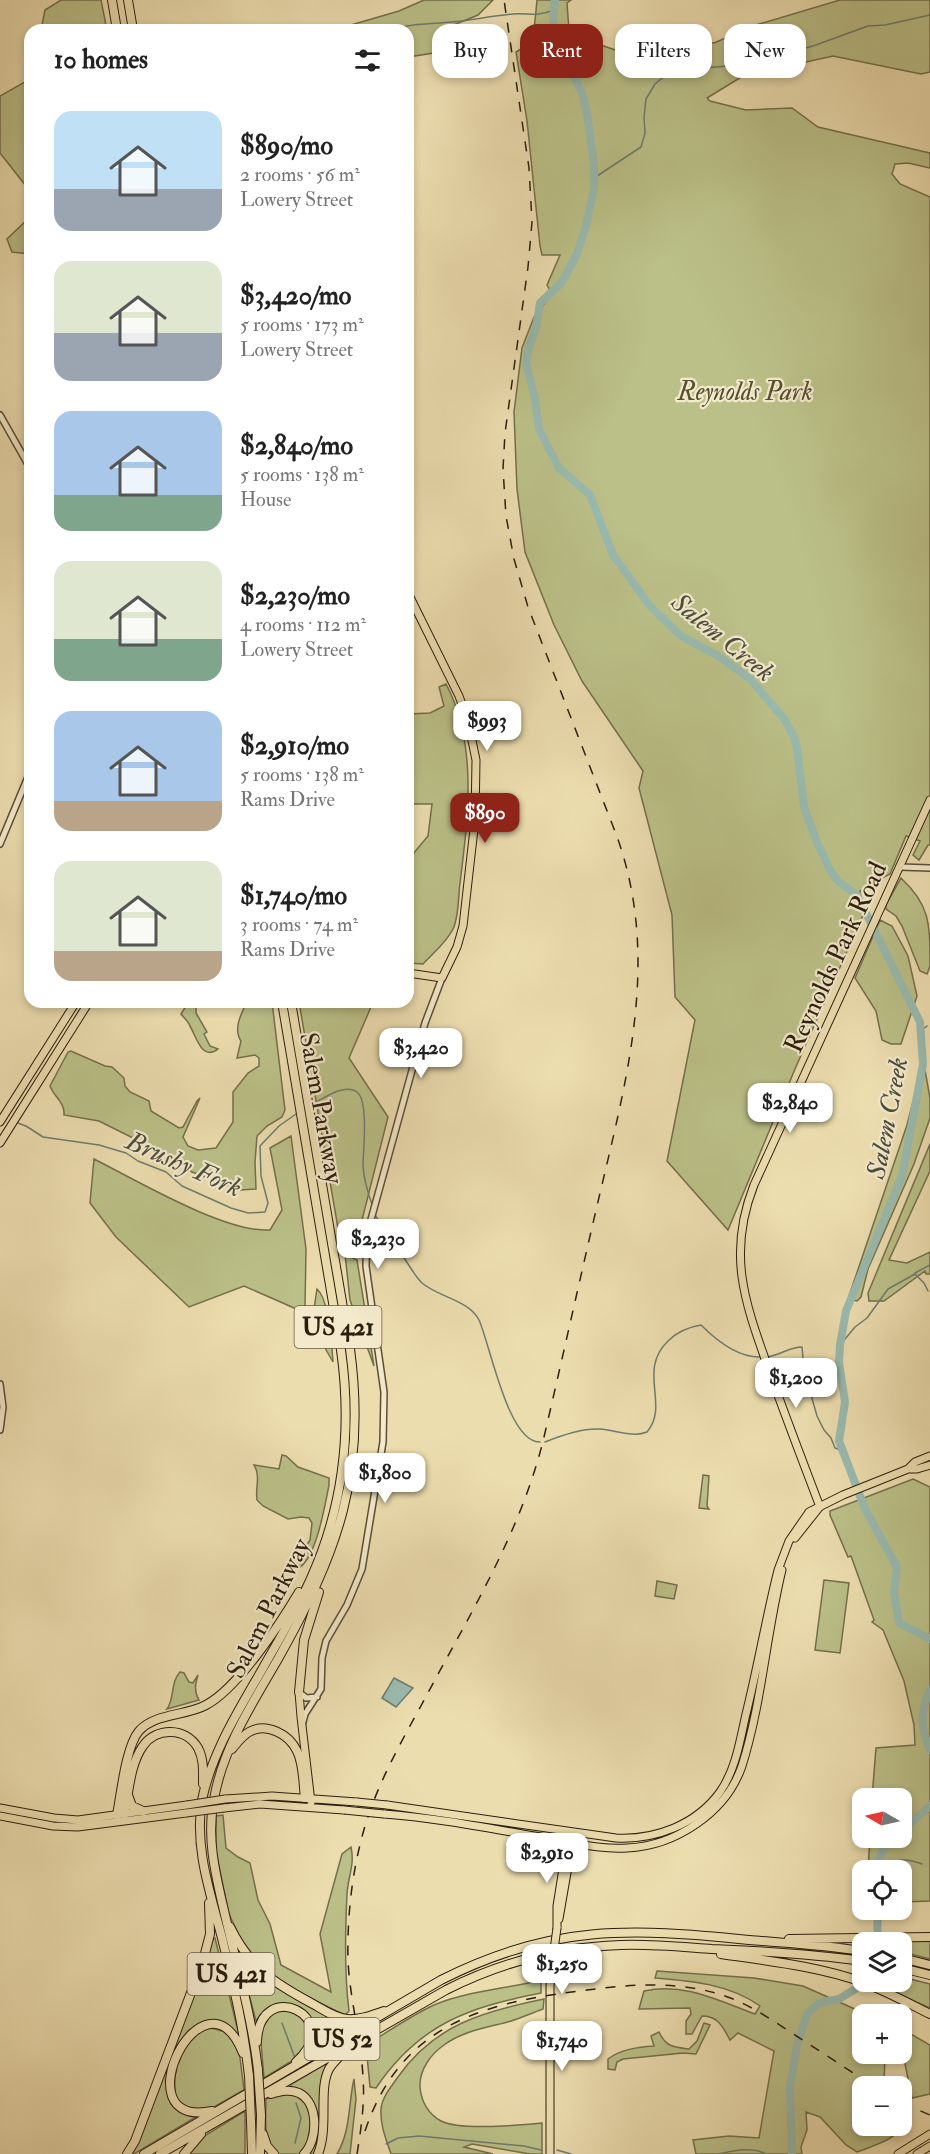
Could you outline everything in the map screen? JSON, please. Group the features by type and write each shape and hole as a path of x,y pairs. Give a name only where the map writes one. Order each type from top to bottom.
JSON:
{"highway":[{"path":"112,0 116,24"},
{"path":"128,0 132,24"},
{"name":"Salem Parkway","path":"283,1008 300,1080"},
{"name":"Salem Parkway","path":"260,2154 261,2115 258,2070 213,1867 211,1833 214,1799 225,1759 235,1735 305,1610 332,1549 351,1475 354,1441 355,1399 348,1340 310,1139 292,1008"},
{"name":"Salem Parkway","path":"251,2152 248,2064 239,2008 207,1885 201,1842 203,1797 223,1739 298,1606 319,1561 330,1530 341,1482 345,1449 346,1400 341,1350 310,1139"},
{"path":"300,1692 304,1640 332,1549"},
{"path":"119,1817 130,1749 138,1733 144,1726 156,1720 201,1708 231,1685 287,1612 319,1561"},
{"path":"225,1759 243,1736 252,1730 263,1728 281,1733 290,1740 299,1755 308,1798"},
{"path":"119,1817 128,1796 136,1759 144,1744 153,1736 171,1731 189,1738 199,1749 203,1764 203,1797"},
{"path":"128,1796 132,1806 143,1811"},
{"path":"128,2154 206,1954 210,1927 207,1885"},
{"path":"225,1917 241,1948 260,1971 282,1988 333,2015 357,2018 395,2007"},
{"name":"US 52","path":"144,2154 395,2007 472,1965 522,1947 589,1934 631,1931 852,1950"},
{"path":"738,1939 930,1937"},
{"name":"US 52","path":"160,2154 461,1982 508,1964 541,1955 591,1947 639,1945 852,1959"},
{"path":"682,1947 811,1968 838,1975 875,1987 930,2014"},
{"path":"912,1960 930,1965"},
{"path":"912,1970 930,1975"},
{"path":"256,2058 257,2031 264,2015 281,2007 296,2009 305,2015 310,2024 312,2039 306,2052 287,2069"},
{"path":"219,2109 190,2113 172,2099 171,2080 185,2040 199,2027 221,2026 235,2038 248,2064"},
{"path":"318,2154 324,2133 326,2076 332,2064 354,2043"},
{"path":"265,2095 290,2091 302,2095 308,2102 313,2115 313,2133 311,2144 304,2154"},
{"path":"261,2126 267,2146 274,2154"},
{"path":"184,2154 208,2128"}],"main road":[{"path":"414,605 459,696 468,721 476,760 476,820 463,926 457,947 442,978 414,974"},
{"name":"Reynolds Park Road","path":"820,1506 748,1311 740,1271 741,1231 747,1204 763,1164 930,800"},
{"path":"0,1122 72,1008"},
{"path":"1,1141 85,1008"},
{"path":"908,1469 915,1462 930,1456"},
{"path":"0,1808 70,1820 186,1809 225,1804 260,1796 357,1802 431,1810 624,1838 657,1834 684,1823 699,1813 720,1792 731,1770 740,1742 782,1555 798,1525 809,1512 843,1495 908,1469 930,1465"},
{"path":"225,1804 344,1810 430,1819 570,1842 622,1848 660,1843 670,1839 692,1826 719,1804 742,1765 787,1555 795,1538 820,1506"},
{"path":"300,1692 308,1798 312,1808"},
{"path":"0,1816 70,1827 143,1811 186,1809"},
{"path":"550,2154 550,1986 572,1832"},
{"path":"898,2154 930,2134"},
{"path":"917,2154 930,2146"}],"street":[{"path":"0,415 24,457"},
{"path":"0,844 24,786"},
{"path":"900,867 930,868"},
{"path":"303,1727 305,1714 321,1689 322,1658 326,1641 347,1605 362,1569 383,1442 384,1392 365,1259 369,1225 425,1023 442,978"},
{"path":"0,1384 3,1407 0,1430"},
{"path":"300,1692 306,1698 317,1697"}],"green space":[{"path":"61,0 101,0 106,24 42,24 45,10"},
{"path":"424,0 493,0 478,15 456,24 432,24 432,53 414,56 414,24 354,24 399,11"},
{"path":"537,0 571,0 567,3 569,24 535,24"},
{"path":"840,0 930,0 930,72 921,74 833,56 806,62 806,24 759,24"},
{"name":"Reynolds Park","path":"724,39 724,78 740,78 707,98 710,101 746,110 792,108 818,127 930,153 930,168 908,163 895,164 892,174 900,184 930,197 930,845 919,860 913,855 920,841 906,836 890,874 874,886 860,891 864,913 795,1069 728,1230 667,1161 695,1020 675,997 672,915 639,788 643,771 582,681 554,625 525,552 517,489 514,412 522,348 534,317 552,294 547,285 560,255 542,255 520,78 603,78 603,46 615,50 615,78 712,78 712,43"},
{"path":"520,50 520,77 516,52"},
{"path":"24,82 24,183 0,153 0,96"},
{"path":"24,223 24,253 12,252 7,239"},
{"path":"446,684 463,732 468,782 466,833 455,924 443,943 423,964 414,963 414,853 428,836 432,804 414,804 414,714 430,713 444,706 439,687"},
{"path":"901,878 918,897 926,916 930,951 930,966 927,974 920,971 896,916 886,909"},
{"path":"880,920 892,926 908,956 917,996 901,1044 891,1044 882,1040 876,1011 855,978"},
{"path":"185,1008 196,1008 196,1013 207,1032 204,1034 210,1046 218,1049 212,1052 204,1050 181,1014"},
{"path":"244,1008 273,1008 285,1110 282,1117 267,1126 257,1136 256,1189 240,1190 192,1172 175,1159 99,1121 64,1115 63,1107 50,1086 68,1052 71,1051 112,1067 124,1078 125,1086 130,1092 149,1101 151,1111 179,1128 183,1127 200,1098 183,1137 188,1146 198,1150 216,1148 233,1122 233,1092 248,1073 259,1066 259,1058 255,1055 237,1058 241,1041 238,1032 240,1016"},
{"path":"300,1008 371,1008 349,1058 388,1117 358,1236 339,1234"},
{"path":"925,1070 930,1098 930,1118 914,1164 868,1269 861,1297 857,1301 848,1299 907,1125 918,1082"},
{"path":"291,1136 306,1249 305,1307 301,1311 244,1286 189,1307 116,1237 90,1203 94,1159 181,1204 229,1223 251,1229 270,1230 282,1210 270,1148"},
{"path":"930,1144 930,1171 889,1260 907,1263 930,1252 930,1274 926,1274 925,1271 884,1301 869,1301 868,1293"},
{"path":"345,1254 357,1260 374,1366 350,1300"},
{"path":"317,1289 327,1312 333,1362 317,1334 311,1329"},
{"path":"282,1455 298,1467 329,1478 322,1519 314,1545 309,1557 295,1570 299,1557 310,1540 312,1523 309,1518 288,1519 263,1506 257,1500 257,1473 254,1465 279,1469"},
{"path":"703,1475 709,1476 707,1506 709,1509 699,1508"},
{"path":"913,1479 930,1487 930,1901 912,1902 912,1860 869,1860 869,1848 912,1848 912,1788 873,1788 876,1748 915,1745 914,1725 904,1681 883,1630 872,1622 874,1620 851,1556 848,1557 830,1511"},
{"path":"824,1580 849,1583 840,1653 815,1650"},
{"path":"657,1581 677,1585 674,1599 655,1596"},
{"path":"180,1672 184,1673 189,1682 193,1683 198,1675 196,1694 199,1700 167,1709 175,1681"},
{"path":"223,1815 226,1848 250,1863 258,1900 270,1924 281,1965 331,1992 320,1934 342,1854 351,1847 345,1938 349,2011 345,2015 307,1997 266,1972 241,1940 229,1914 216,1851 216,1816"},
{"path":"215,1938 239,2035 226,2025 216,2022 195,2026 189,2030 174,2057 168,2091 170,2101 175,2108 196,2117 134,2154 130,2154 213,1939"},
{"path":"930,1940 930,1959 912,1954 912,1941"},
{"path":"238,1948 317,2009 365,2020 308,2053 314,2042 314,2023 302,2010 292,2006 270,2008 256,2021"},
{"path":"657,1971 754,1978 803,1986 852,2008 852,2064 885,2064 884,2076 852,2076 852,2136 893,2136 857,2152 846,2145 820,2117 806,2112 807,2130 801,2147 802,2154 696,2154 693,2140 729,2136 759,2138 774,2051 738,2033 730,2040 723,2027 713,2018 708,2017 702,2016 692,2034 686,2034 686,2021 691,2014 690,2008 639,2009 644,1991 659,1989 701,1994 755,2014 760,2006 723,1988 696,1982 655,1978"},
{"path":"541,1980 541,1993 468,2012 428,2034 392,2066 376,2088 370,2087 366,2045 416,2014 447,2000"},
{"path":"912,1980 930,1984 930,2008 894,1992 912,1992"},
{"path":"544,1999 543,2009 509,2022 465,2034 444,2045 427,2063 420,2081 424,2102 429,2111 441,2121 462,2126 542,2123 542,2154 472,2144 464,2147 493,2154 391,2154 382,2126 382,2105 390,2088 412,2059 444,2033 462,2023 501,2009"},
{"path":"274,2011 294,2011 308,2025 308,2043 295,2059 264,2078 260,2031"},
{"path":"704,2023 710,2025 696,2054 683,2053 623,2059 617,2062 615,2070 608,2069 608,2059 619,2053 654,2046 651,2036 659,2032 664,2041 671,2045 689,2049 697,2041"},
{"path":"207,2027 226,2032 239,2050 244,2090 214,2107 192,2110 176,2099 176,2070 180,2055 187,2043"},
{"path":"912,2035 930,2045 930,2094 912,2098 912,2076 907,2076 905,2064 912,2064"},
{"path":"334,2059 330,2063 322,2131 315,2154 308,2154 316,2114 290,2085"},
{"path":"354,2079 356,2099 350,2154 337,2154 345,2136"},
{"path":"282,2093 294,2094 303,2100 310,2114 308,2141 300,2154 278,2154 269,2143 266,2099"},
{"path":"245,2111 245,2154 187,2154 201,2138"}],"water":[{"path":"394,1678 413,1688 396,1707 382,1698"}],"waterway":[{"name":"Salem Creek","path":"555,0 553,20 555,37 582,93 587,113 594,166 594,189 577,254 562,282 540,303 536,328 529,347 526,362 539,429 559,468 590,495 613,555 650,606 681,636 720,657 750,679 785,720 797,748 804,807 817,842 831,872 839,882 857,895 920,1022 923,1064 902,1176 846,1311 839,1362 845,1402 839,1441 865,1509 897,1567 894,1592 899,1623 930,1639"},
{"path":"414,25 513,14 537,14 554,10"},
{"path":"594,178 641,147 645,133 646,99 655,84 671,71 750,64 813,46 868,26 885,25 930,15"},
{"name":"Salem Creek","path":"921,1031 927,1026"},
{"name":"Brushy Fork","path":"313,1104 335,1092 347,1089 357,1092 361,1097 364,1116 363,1166 366,1187 373,1207"},
{"name":"Brushy Fork","path":"15,1122 43,1137 99,1145 126,1153 138,1161 166,1172 182,1186 231,1208 248,1213 265,1212 268,1203 261,1176 260,1146 279,1126 296,1114"},
{"name":"Brushy Fork","path":"375,1215 422,1283 461,1303 474,1313 479,1320 510,1410 519,1427 529,1438 540,1442"},
{"path":"915,1273 930,1265"},
{"path":"840,1345 855,1327 867,1318 888,1289 915,1274 928,1291"},
{"name":"Brushy Fork","path":"545,1442 586,1430 600,1429 636,1434 647,1432 656,1411 654,1376 659,1352 671,1338 687,1329 701,1325 736,1351 744,1355 761,1357"},
{"name":"Brushy Fork","path":"766,1357 802,1347 804,1370 817,1416 835,1448 844,1451"},
{"name":"Salem Creek","path":"930,1690 922,1720 930,1750"},
{"name":"Salem Creek","path":"912,1822 930,1806"},
{"name":"Salem Creek","path":"879,1860 885,1848"},
{"path":"912,1861 922,1864"},
{"name":"Salem Creek","path":"877,1932 878,1920"},
{"name":"Salem Creek","path":"792,2154 790,2086 797,2045 807,2014 819,2003 839,1999 852,1991"},
{"path":"282,2023 295,2058"},
{"path":"295,2143 301,2118 296,2103"},
{"path":"386,2144 398,2138 419,2136 524,2146 541,2150"},
{"path":"557,2150 571,2154"},
{"path":"718,2154 749,2150 766,2154"}],"railway":[{"path":"357,2154 362,2116 362,2062 349,1976 348,1944 351,1893 360,1843 383,1779 492,1574 522,1507 534,1472 619,1113 635,1020 638,974 637,927 630,881 616,834 528,607 514,559 506,516 503,469 505,433 532,222 529,168 504,0"},
{"path":"365,2131 381,2094 401,2065 424,2042 452,2024 482,2011 515,2002 621,1986 689,1987 722,1995 752,2008 858,2076"},
{"path":"912,2107 930,2115"}]}
